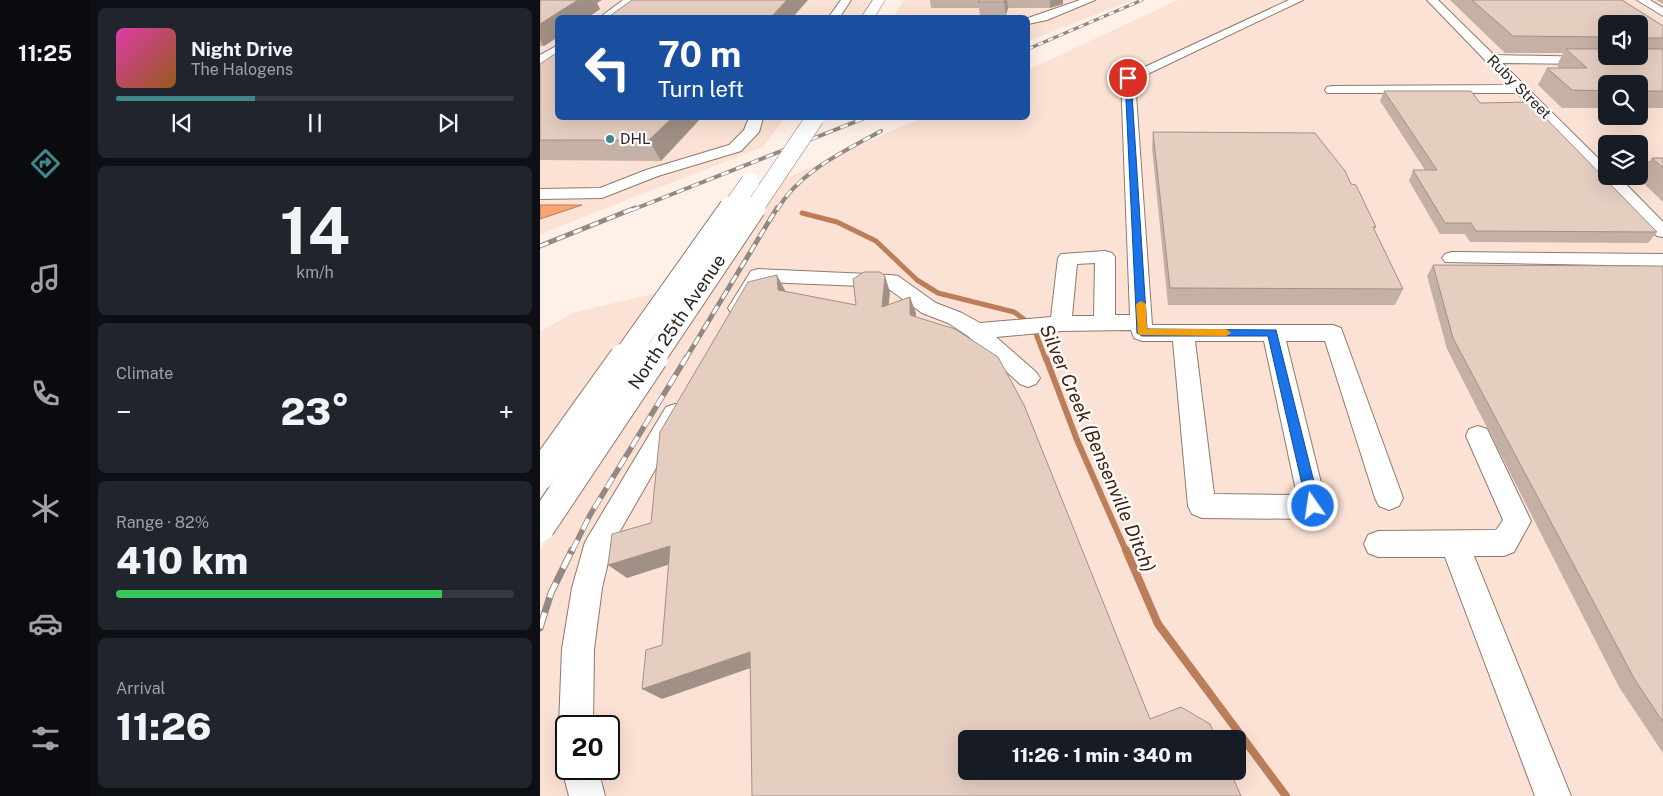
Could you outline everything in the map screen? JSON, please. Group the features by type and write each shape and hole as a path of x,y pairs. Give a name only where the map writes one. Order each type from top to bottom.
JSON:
{"main road":[{"path":"869,15 880,0"},
{"path":"884,15 893,0"},
{"name":"North 25th Avenue","path":"540,475 795,120"},
{"name":"North 25th Avenue","path":"540,526 813,120"}],"street":[{"path":"608,15 630,0"},
{"path":"835,15 846,0"},
{"path":"1030,21 1043,18 1090,0"},
{"path":"1298,0 1128,78 1142,333 1333,333 1389,498"},
{"name":"Ruby Street","path":"1432,0 1598,165"},
{"path":"1642,0 1663,12"},
{"path":"540,61 555,51"},
{"path":"1496,64 1598,65"},
{"path":"1332,90 1481,91 1521,89"},
{"path":"1481,91 1494,101 1535,103"},
{"path":"540,194 602,193 652,173 735,148 751,132 755,120"},
{"path":"1648,167 1663,165"},
{"name":"Ruby Street","path":"1618,185 1663,232"},
{"path":"1054,325 1068,258 1105,257 1104,323"},
{"path":"1452,258 1663,260"},
{"path":"728,325 758,275 891,281 929,308 955,318 976,331 1028,378"},
{"path":"976,331 1054,325 1142,322"},
{"path":"1183,333 1202,506 1313,506 1273,333"},
{"path":"577,715 581,632 587,588 599,542 688,392"},
{"path":"1378,544 1504,543 1517,521 1478,436"},
{"path":"1454,543 1554,796"},
{"path":"583,780 587,796"}],"shaded area":[{"path":"540,0 873,0 862,15 555,15 555,120 783,120 763,147 540,234"},
{"path":"904,0 1133,0 1030,40 1030,15 895,15"},
{"path":"1178,0 1663,0 1663,796 540,796 540,550 786,178 916,120 1030,120 1030,69"},
{"path":"540,205 582,205 540,219"},
{"path":"656,293 540,454 540,332 572,313"}],"building":[{"path":"540,0 578,0 540,24"},
{"path":"632,0 787,0 773,15 611,15"},
{"path":"979,0 1005,0 1004,2 978,2"},
{"path":"1472,0 1622,0 1646,15 1598,15 1598,37 1513,36"},
{"path":"1648,16 1663,26 1663,38 1648,38"},
{"path":"1566,49 1598,49 1598,65 1648,65 1648,49 1663,49 1663,91 1648,91 1648,75 1598,75 1598,91 1572,90 1547,68 1587,68"},
{"path":"555,54 555,120 670,120 649,140 540,140 540,64"},
{"path":"1384,91 1471,91 1480,103 1530,102 1598,172 1598,185 1611,185 1657,232 1476,231 1471,223 1445,223 1413,170 1437,170"},
{"path":"1153,132 1315,133 1345,171 1351,184 1356,185 1376,227 1373,227 1403,289 1170,288"},
{"path":"1652,158 1663,158 1663,168"},
{"path":"1433,265 1663,266 1663,722 1635,680 1453,338"},
{"path":"864,272 880,272 885,276 882,307 910,297 910,315 955,329 998,357 1024,405 1150,719 1181,707 1210,724 1212,730 958,730 958,780 1234,780 1241,796 752,796 750,652 642,689 646,650 662,645 670,546 608,565 612,534 651,523 660,432 748,282 777,275 778,290 856,305 853,279"}],"waterway":[{"name":"Silver Creek (Bensenville Ditch)","path":"802,213 837,222 876,241 917,280 938,293 1014,312 1033,326 1046,360"},
{"name":"Silver Creek (Bensenville Ditch)","path":"1046,358 1077,440 1126,551"},
{"name":"Silver Creek (Bensenville Ditch)","path":"1126,550 1158,624 1286,796"}],"railway":[{"path":"1030,48 1142,0"},
{"path":"632,210 860,120"},
{"path":"777,210 787,196 810,173 837,155 881,131"},
{"path":"540,246 635,208"},
{"path":"685,360 777,208"},
{"path":"572,551 590,515 686,358"},
{"path":"540,628 551,593 572,550"}],"slow traffic":[{"path":"1141,304 1142,333 1226,333"}],"place":[{"name":"DHL","path":"610,139"}],"route":[{"path":"1128,78 1142,333 1273,333 1313,506"}]}
